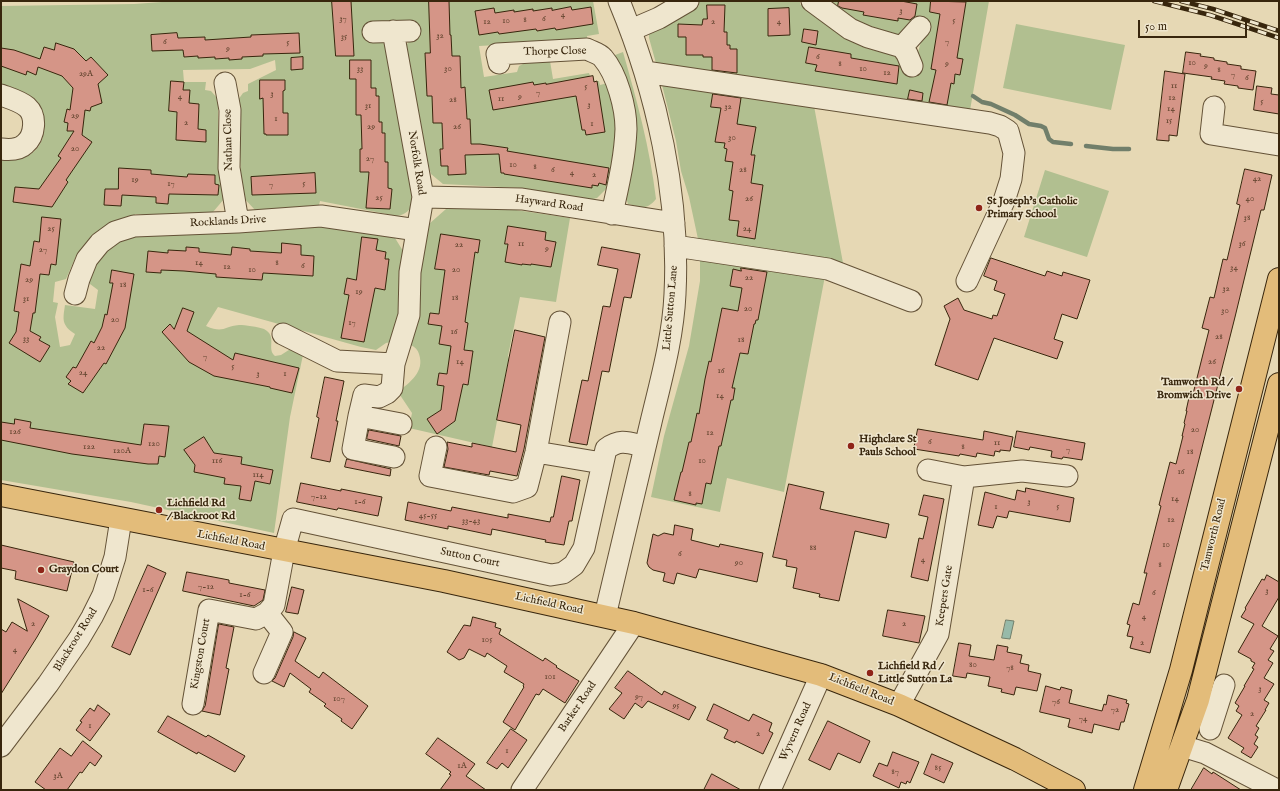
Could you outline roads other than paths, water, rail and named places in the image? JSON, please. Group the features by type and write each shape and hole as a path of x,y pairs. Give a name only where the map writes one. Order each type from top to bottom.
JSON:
{"main road":[{"name":"Tamworth Road","path":"1145,790 1181,670 1279,279"},
{"path":"1166,790 1182,746 1207,702 1261,455 1279,384"},
{"name":"Lichfield Road","path":"1,495 444,581 634,623 821,675 899,705 1015,759 1074,790"}],"street":[{"name":"Little Sutton Lane","path":"605,616 669,348 675,296 674,223 665,152 645,72 631,30 619,1"},
{"path":"631,30 659,18 688,1"},
{"path":"812,1 850,29 868,37 902,47 912,66"},
{"path":"902,47 920,27"},
{"name":"Norfolk Road","path":"359,416 364,395 379,397 387,393 392,388 394,364 408,315 410,272 423,197 392,31"},
{"name":"Thorpe Close","path":"499,63 497,54 587,49 602,57 616,80 622,97 626,129 621,172 612,214"},
{"path":"645,72 990,123 1000,126 1008,131 1014,153 1012,178 1004,201 967,281"},
{"name":"Nathan Close","path":"227,83 230,117 229,168 238,222"},
{"path":"1,95 27,107 33,116 33,131 26,144 13,150 1,149"},
{"path":"1214,107 1211,134 1279,144"},
{"name":"Hayward Road","path":"423,197 522,199 674,223"},
{"name":"Rocklands Drive","path":"75,294 78,280 87,259 100,243 115,232 134,226 238,222 321,216 417,230"},
{"path":"675,246 828,268 911,301"},
{"path":"436,447 430,476 513,492 527,487 536,452 560,322"},
{"path":"283,334 337,361 394,364"},
{"path":"394,456 353,449 359,416 401,424"},
{"name":"Sutton Court","path":"284,551 293,519 551,575 562,573 574,565 584,548 606,449 613,443 623,441 646,447"},
{"path":"1236,448 1261,455"},
{"path":"536,452 602,463"},
{"path":"928,470 964,477 1022,471 1067,476"},
{"name":"Keepers Gate","path":"899,705 938,634 964,477"},
{"name":"Blackroot Road","path":"1,746 48,684 79,639 92,617 103,595 115,558 121,519"},
{"path":"264,673 282,632 267,612 274,605 284,551"},
{"name":"Kingston Court","path":"193,704 209,610 256,619 267,612"},
{"name":"Barker Road","path":"522,790 634,623"},
{"name":"Wyvern Road","path":"774,789 821,675"},
{"path":"1210,729 1207,702 1224,685"},
{"path":"1182,746 1205,753 1275,789"}],"waterway":[{"path":"973,96 982,102 991,104 1015,115 1029,124 1045,128 1049,139 1053,142 1071,144"},
{"path":"1086,146 1129,149"}],"railway":[{"path":"1154,1 1210,15 1279,38"},
{"path":"1181,1 1213,9 1279,31"}],"place":[{"name":"St Joseph's Catholic Primary School","path":"979,208"},
{"name":"Tamworth Rd / Bromwich Drive","path":"1239,389"},
{"name":"Highclare St Pauls School","path":"851,446"},
{"name":"Lichfield Rd / Blackroot Rd","path":"159,510"},
{"name":"Graydon Court","path":"41,570"},
{"name":"Lichfield Rd / Little Sutton La","path":"870,673"}]}
